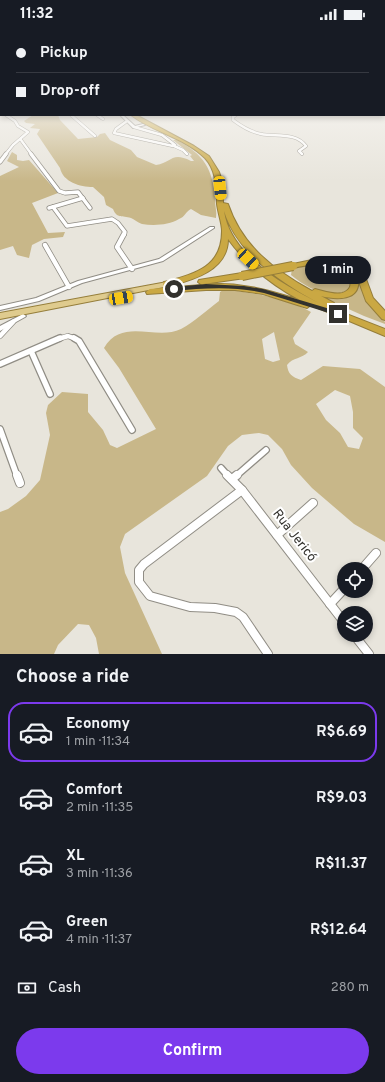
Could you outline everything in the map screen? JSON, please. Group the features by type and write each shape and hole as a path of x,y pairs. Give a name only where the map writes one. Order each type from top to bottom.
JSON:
{"highway":[{"path":"148,123 203,153 215,169 219,182 225,243 223,251 214,264 198,275 167,284"},
{"path":"153,123 198,146"},
{"path":"159,123 198,146 208,154 220,172 226,208 232,223 248,245 278,273 320,300 385,328"},
{"path":"142,124 178,139"},
{"path":"224,227 241,252 268,277 304,299 385,333"},
{"path":"150,292 323,259 348,265 360,275 369,299 385,317"},
{"path":"278,273 312,291 332,297 347,295 355,287 355,280 351,273 338,265 324,262 293,265"},
{"path":"167,284 241,275"},
{"path":"150,292 206,286 244,288 263,291 338,314"}],"main road":[{"path":"0,316 167,284"},
{"path":"0,321 150,292"}],"street":[{"path":"0,162 7,152 27,134 27,131 18,126 16,123"},
{"path":"81,123 95,136"},
{"path":"124,123 116,129 114,133 174,146 183,150 187,154"},
{"path":"129,123 132,126 167,138 175,144 174,146"},
{"path":"239,123 254,131 268,135 288,136 304,143 306,146 299,151 302,154"},
{"path":"132,126 142,124"},
{"path":"21,140 59,191 65,193 75,191 78,192 90,208"},
{"path":"83,198 51,208 67,226 114,219 125,232 117,247 132,269"},
{"path":"0,308 42,299 94,278 161,260 212,228"},
{"path":"45,245 69,287"},
{"path":"0,329 23,316"},
{"path":"0,336 12,322"},
{"path":"0,364 60,338 69,336 74,337 79,341 132,430"},
{"path":"31,351 50,394"},
{"path":"0,429 20,483"},
{"path":"232,479 266,450"},
{"name":"Rua Jericó","path":"221,468 242,490 337,613"},
{"path":"242,490 144,564 139,570 139,582 150,596 190,607 215,608 236,612 243,617 268,654"},
{"path":"277,535 313,503"},
{"path":"368,562 376,553"},
{"path":"330,604 337,596"},
{"path":"360,642 369,654"}],"shaded area":[{"path":"28,123 63,123 78,139 97,137 100,134 105,133 110,140 131,150 137,157 156,165 175,157 194,161 190,156 192,155 173,140 177,140 194,151 209,171 214,189 216,218 201,215 191,209 183,217 175,221 166,224 151,225 142,224 131,218 116,214 113,209 106,205 104,197 93,187 78,185 65,177 37,134 40,129 30,128 35,124"},
{"path":"12,152 17,155 17,160 29,160 58,193 32,203 48,233 65,232 63,237 44,239 32,245 29,258 17,255 13,246 0,250 0,176 19,167 7,161"},
{"path":"314,264 335,266 348,274 352,287 336,293 320,292 305,285 291,275 292,269"},
{"path":"355,274 357,274 368,302 385,322 385,324 324,298 337,299 350,296 357,288"},
{"path":"225,289 280,299 311,312 293,338 295,344 308,352 303,356 289,362 287,365 289,373 295,378 301,380 323,366 360,369 385,387 385,542 354,524 312,488 291,465 282,449 268,435 259,433 242,435 228,446 207,476 125,534 120,547 125,573 162,654 99,654 96,638 89,625 78,624 58,645 54,654 0,654 0,512 8,509 26,496 40,480 50,435 46,413 48,405 62,392 88,394 88,412 103,430 110,445 117,448 156,429 119,368 104,348 111,339 120,334 140,331 161,333 181,329 219,301 220,292","holes":["274,332 280,360 273,362 265,359 262,339","335,390 350,396 353,412 353,428 363,438 359,449 348,447 340,433 326,420 316,404"]}],"route":[{"path":"174,289 206,286 244,288 263,291 338,314"}]}
